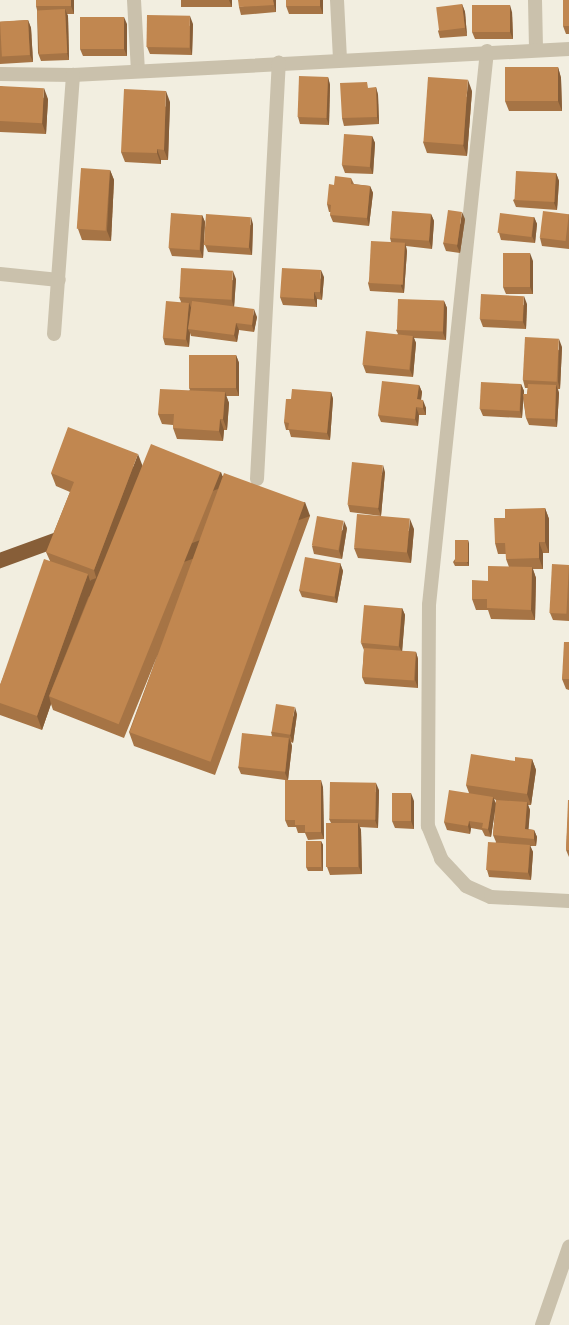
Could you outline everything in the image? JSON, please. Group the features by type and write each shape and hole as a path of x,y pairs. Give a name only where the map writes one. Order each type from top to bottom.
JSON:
{"street":[{"path":"134,0 138,71"},
{"path":"336,0 340,60"},
{"path":"535,0 536,49"},
{"path":"0,74 73,75 488,51 569,49"},
{"path":"488,51 429,605 428,826 442,859 466,886 491,897 569,900"},
{"path":"257,479 279,63"},
{"path":"54,334 73,75"},
{"path":"0,274 58,280"},
{"path":"542,1325 565,1269 569,1247"}],"building":[{"path":"36,0 71,0 71,6 36,6"},
{"path":"238,0 273,0 274,5 239,7"},
{"path":"286,0 320,0 320,6 286,6"},
{"path":"563,0 569,0 569,26 563,26"},
{"path":"462,4 465,28 439,31 436,7"},
{"path":"472,5 510,5 510,32 472,32"},
{"path":"65,9 67,53 39,54 37,10"},
{"path":"147,15 190,16 189,48 146,47"},
{"path":"80,17 124,17 124,49 80,49"},
{"path":"28,20 30,55 2,56 0,21"},
{"path":"505,67 558,67 558,101 505,101"},
{"path":"299,76 328,77 327,118 298,117"},
{"path":"428,77 468,80 463,145 423,142"},
{"path":"367,82 368,88 376,87 377,117 342,118 340,83"},
{"path":"0,86 44,88 42,123 0,121"},
{"path":"124,89 166,91 164,150 157,149 157,153 121,152"},
{"path":"344,134 372,136 370,167 342,165"},
{"path":"81,168 110,170 106,231 77,229"},
{"path":"516,171 556,173 554,202 514,200"},
{"path":"335,176 351,178 351,184 370,186 367,218 330,215 331,205 327,204 329,184 334,185"},
{"path":"448,210 462,212 457,245 443,243"},
{"path":"392,211 431,214 429,241 390,238"},
{"path":"543,211 569,214 566,241 540,238"},
{"path":"171,213 202,215 199,250 169,248"},
{"path":"500,213 534,217 531,237 498,233"},
{"path":"206,214 251,217 249,248 204,245"},
{"path":"371,241 405,243 403,285 369,283"},
{"path":"503,253 530,253 530,287 503,287"},
{"path":"181,268 233,271 231,300 179,297"},
{"path":"282,268 321,270 320,292 314,292 314,299 280,297"},
{"path":"481,294 524,296 523,321 480,319"},
{"path":"398,299 444,301 443,332 397,330"},
{"path":"166,301 189,303 186,340 163,338"},
{"path":"192,301 254,309 252,325 236,323 234,335 188,329"},
{"path":"366,331 413,336 409,370 362,365"},
{"path":"525,337 559,339 557,382 523,380"},
{"path":"189,355 236,355 236,388 189,388"},
{"path":"382,381 419,385 417,399 423,400 423,408 416,407 415,419 378,415"},
{"path":"481,382 521,384 520,411 480,409"},
{"path":"528,384 556,385 555,419 526,418 523,394 527,394"},
{"path":"160,389 225,392 223,419 220,419 219,431 173,428 174,414 158,414"},
{"path":"292,389 331,392 327,433 288,429 289,423 284,422 286,399 291,399"},
{"path":"68,427 138,454 94,570 46,552 74,482 51,473"},
{"path":"151,444 221,472 119,724 49,696"},
{"path":"352,462 383,465 378,508 348,505"},
{"path":"224,473 305,502 210,762 130,732"},
{"path":"545,508 545,542 539,542 539,558 506,559 505,543 495,543 494,518 505,518 505,509"},
{"path":"357,514 410,519 407,552 354,548"},
{"path":"317,516 344,521 338,550 312,546"},
{"path":"455,540 468,540 468,562 455,562"},
{"path":"305,557 340,563 335,597 299,590"},
{"path":"44,559 88,574 37,716 0,703 0,685"},
{"path":"552,564 569,565 566,614 549,613"},
{"path":"488,566 532,567 531,610 487,608 487,599 472,599 472,580 488,581"},
{"path":"364,605 402,608 399,646 361,643"},
{"path":"564,642 569,642 569,679 562,679"},
{"path":"364,648 416,652 414,681 362,677"},
{"path":"276,704 295,707 290,735 272,732"},
{"path":"242,733 289,738 285,772 238,767"},
{"path":"471,754 515,761 515,757 532,759 527,794 466,785"},
{"path":"285,780 321,780 321,832 305,832 305,825 295,825 295,820 285,820"},
{"path":"330,782 376,783 375,820 329,819"},
{"path":"449,790 493,797 488,829 482,828 483,823 469,821 468,826 444,822"},
{"path":"392,793 411,793 411,821 392,821"},
{"path":"496,800 527,802 525,829 534,830 534,839 493,835"},
{"path":"568,800 569,850 566,850"},
{"path":"326,823 358,823 358,867 326,867"},
{"path":"306,841 321,841 321,867 306,867"},
{"path":"488,842 530,845 528,873 486,870"}]}
